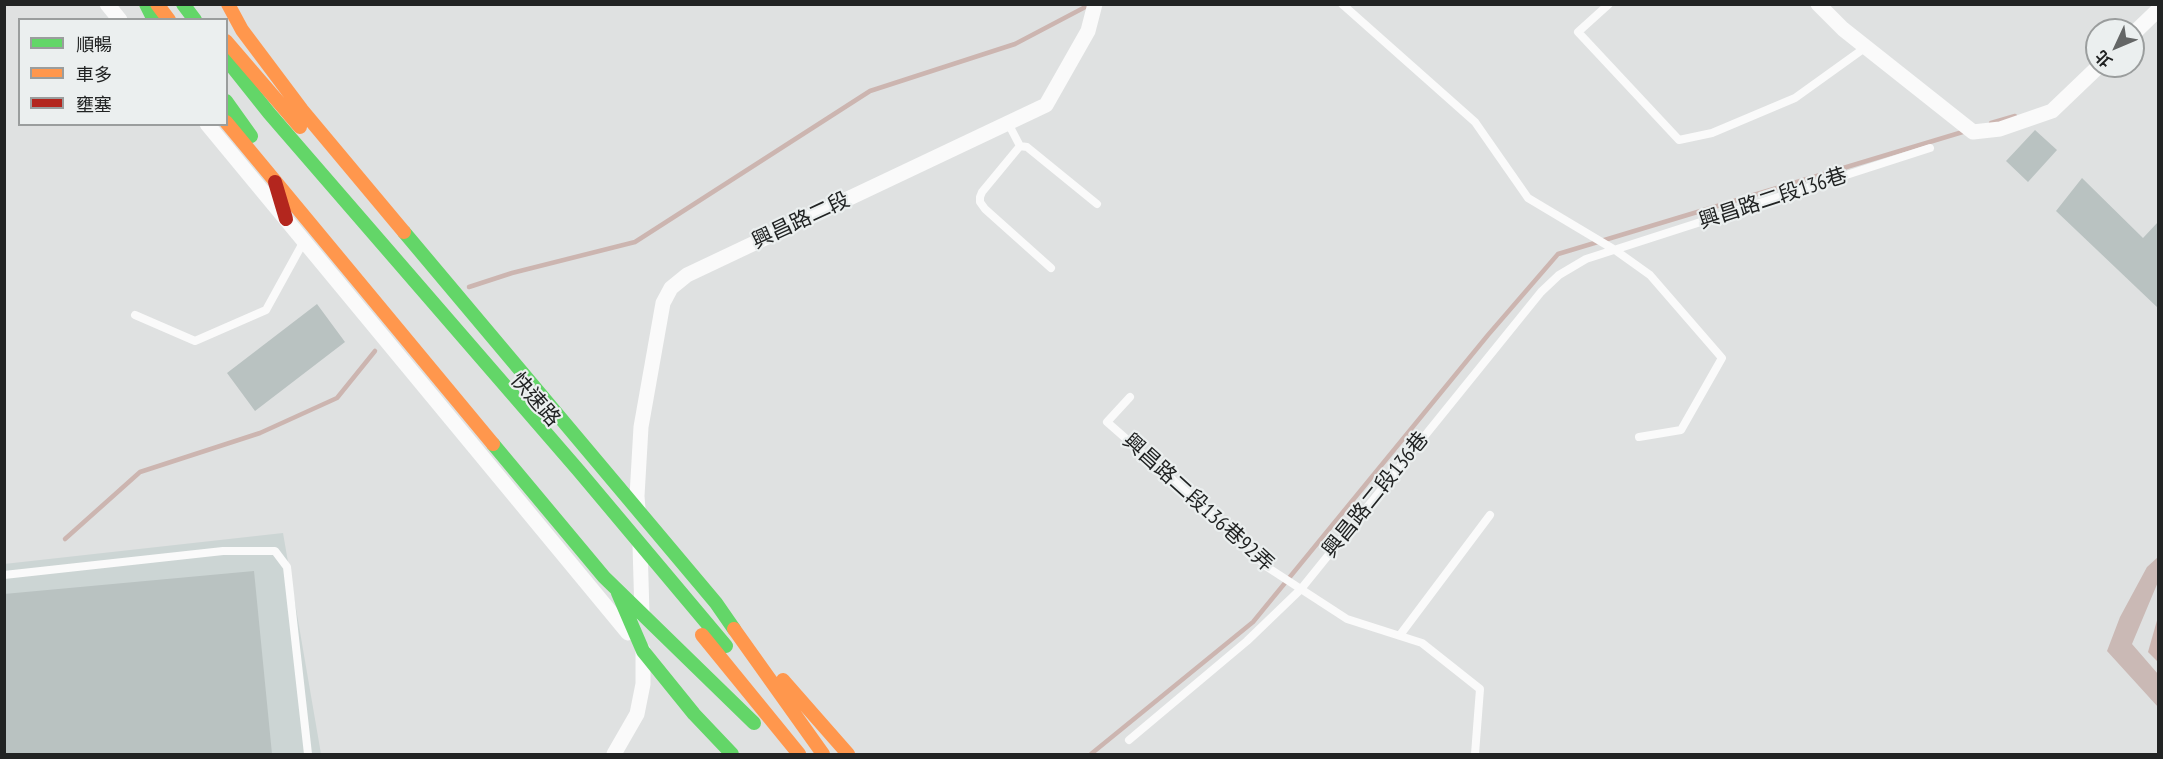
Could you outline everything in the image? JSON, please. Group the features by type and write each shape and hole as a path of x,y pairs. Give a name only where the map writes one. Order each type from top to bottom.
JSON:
{"main road":[{"path":"146,4 153,18"},
{"path":"157,4 168,18"},
{"path":"183,4 194,18"},
{"path":"192,4 204,18"},
{"path":"228,4 242,30 302,110 716,603 823,754"},
{"name":"快速路","path":"228,43 711,604 790,687 848,754"},
{"path":"228,61 818,754"},
{"path":"228,91 266,134"},
{"path":"228,104 244,128 563,513 612,579 643,651 694,714 732,754"},
{"path":"228,124 604,577 786,754"},
{"path":"268,156 286,219"},
{"path":"591,507 703,636 799,754"}],"street":[{"path":"107,4 118,18"},
{"name":"快速路","path":"228,4 637,496"},
{"path":"1818,4 1843,29 1968,128 2000,129 2052,111 2086,78"},
{"name":"興昌路二段","path":"614,754 637,714 642,684 643,651 637,496 641,427 663,303 672,288 687,275 1046,105 1088,32 1094,7"},
{"path":"2145,22 2158,10"},
{"path":"209,126 643,651"}],"lane":[{"path":"1342,4 1475,122 1528,198 1615,249 1650,275 1722,358 1681,430 1639,437"},
{"path":"1609,4 1578,32 1678,140 1712,132 1795,98 1866,47"},
{"path":"1008,123 1020,146"},
{"path":"1020,146 1027,147 1097,204"},
{"path":"1020,146 982,192 980,202 1051,268"},
{"name":"興昌路二段136巷","path":"1129,740 1247,641 1301,589 1541,292 1559,274 1586,259 1615,249 1930,148"},
{"path":"135,315 195,341 266,310 304,242"},
{"name":"興昌路二段136巷92弄","path":"1130,397 1107,422 1204,507 1266,567 1347,619 1422,643 1480,689 1475,754"},
{"path":"1400,635 1490,515"},
{"path":"4,575 223,551 275,551 287,567 308,754"}],"shaded area":[{"path":"283,533 321,754 5,754 4,564"},
{"path":"2158,557 2158,582 2132,644 2158,674 2158,707 2107,651 2120,617 2147,567"},
{"path":"2158,617 2158,662 2148,652"}],"building":[{"path":"2035,130 2057,150 2028,182 2006,161"},
{"path":"2082,178 2143,238 2158,222 2158,308 2056,211"},
{"path":"317,304 345,342 255,411 227,373"},
{"path":"254,571 272,754 4,754 4,594"}],"waterway":[{"path":"469,287 512,273 635,242 870,91 1015,44 1091,4"},
{"path":"1991,123 2015,116"},
{"path":"1091,754 1253,622 1488,335 1558,254 1966,131"},
{"path":"65,539 140,472 260,433 337,398 375,351"}],"traffic: fast":[{"path":"146,4 153,18"},
{"path":"183,4 194,18"},
{"path":"228,62 269,113 579,471 726,646"},
{"path":"228,104 251,136"},
{"path":"404,232 716,603 734,629"},
{"path":"493,444 604,577 754,723"},
{"path":"618,593 643,651 694,714 732,754"}],"traffic: slow":[{"path":"157,4 168,18"},
{"path":"228,4 242,30 302,110 404,232"},
{"path":"228,43 300,127"},
{"path":"228,124 493,444"},
{"path":"734,629 823,754"},
{"path":"702,635 799,754"},
{"path":"783,680 848,754"}],"traffic: jam":[{"path":"275,182 286,219"}]}
